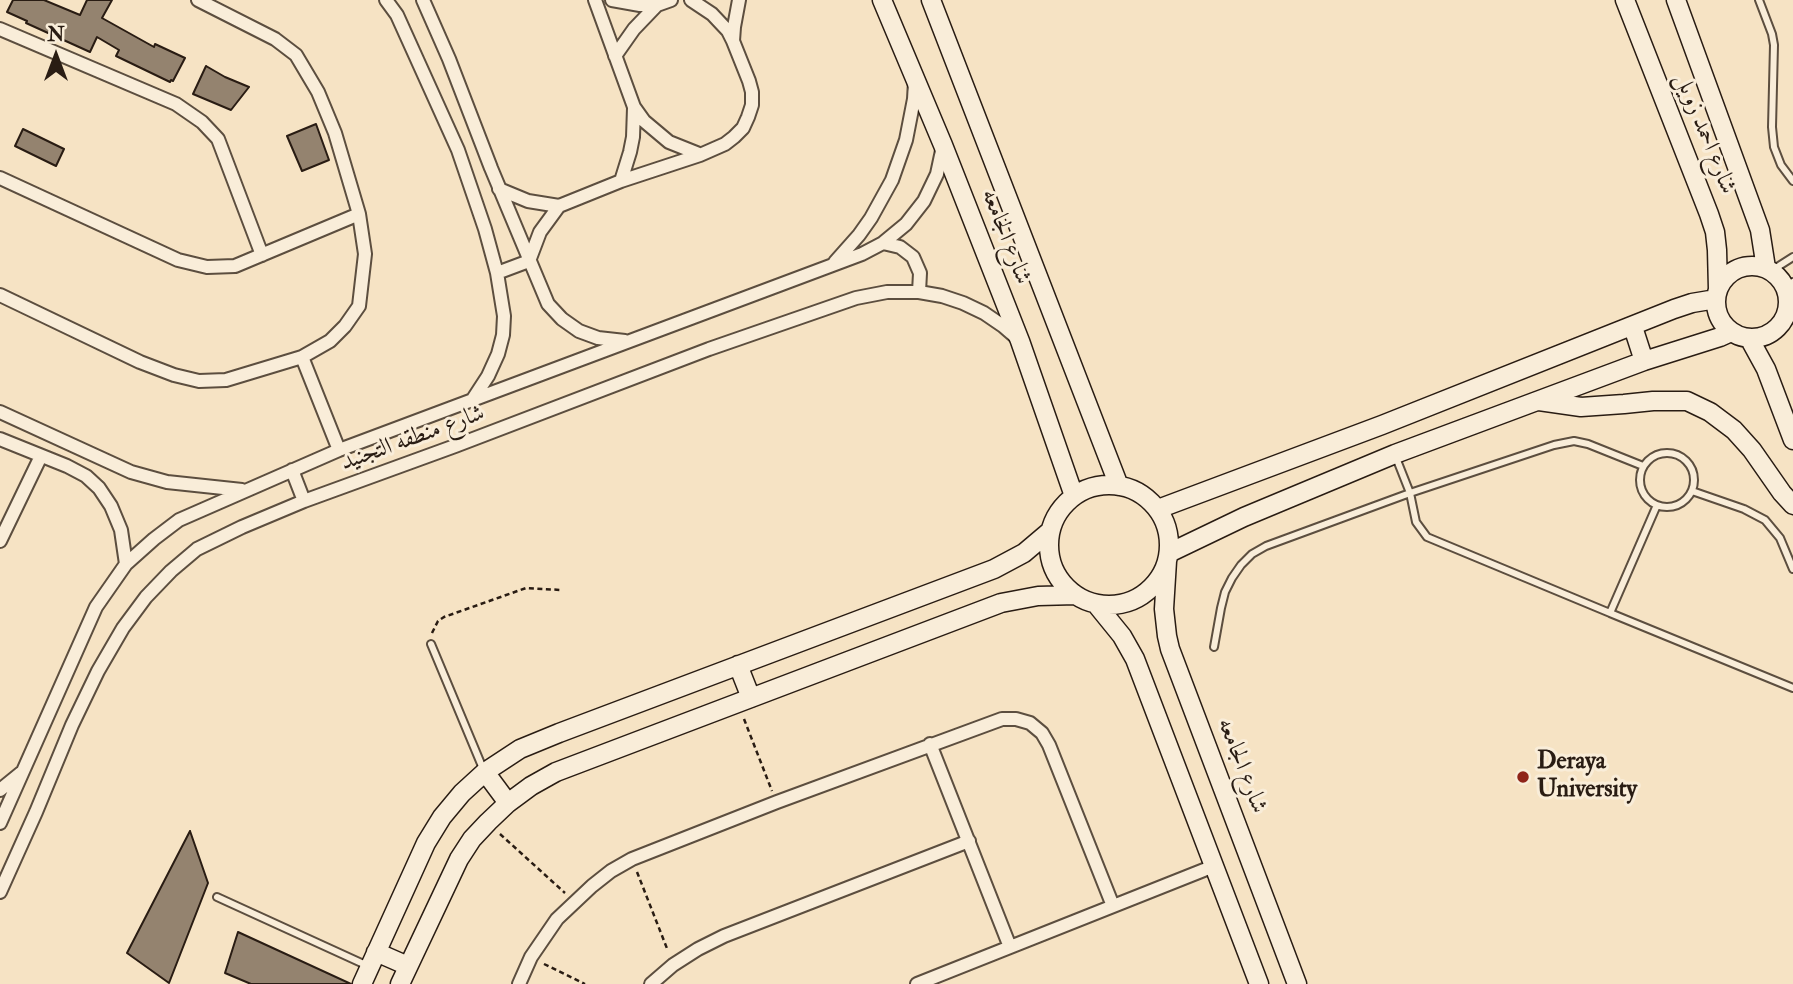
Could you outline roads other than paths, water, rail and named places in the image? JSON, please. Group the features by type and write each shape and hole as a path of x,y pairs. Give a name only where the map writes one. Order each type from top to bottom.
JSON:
{"street":[{"path":"0,295 140,362 199,381 226,380 302,357 330,341 359,306 365,254 359,214 335,133 318,92 296,55 275,39 198,0"},
{"path":"386,0 397,15 458,150 497,273 504,316 503,335 488,376 472,399"},
{"path":"423,0 548,304 562,319 579,331 598,338 629,342"},
{"path":"594,0 634,107 644,121 669,142 700,155"},
{"path":"612,0 640,5 657,5 671,0"},
{"path":"499,189 528,201 559,206 621,181 700,155 734,137 743,128 752,105 749,80 733,41 721,22 691,0"},
{"path":"733,41 739,0"},
{"name":"شارع الجامعه","path":"882,0 943,145 1020,341 1074,496"},
{"name":"شارع الجامعه","path":"930,0 1119,485"},
{"name":"شارع احمد زويل","path":"1625,0 1715,232 1717,294"},
{"name":"شارع احمد زويل","path":"1676,0 1760,230 1768,270"},
{"path":"615,56 634,29 657,5"},
{"path":"0,29 176,104 202,122 218,139 262,255"},
{"path":"830,266 872,218 892,180 906,141 915,78"},
{"path":"621,181 633,137 634,107"},
{"path":"447,126 471,117"},
{"name":"شارع منطقه التجنيد","path":"0,823 96,607 126,564 179,520 339,450 862,254 883,243 906,224 924,201 937,174 943,145"},
{"path":"0,178 178,260 207,267 235,266 359,214"},
{"path":"497,273 529,261 540,232 559,206"},
{"path":"883,243 900,247 913,257 920,273 919,292"},
{"path":"1756,266 1768,270 1789,285 1790,321 1767,335 1749,338 1731,332 1719,317 1717,294 1723,281 1738,269 1756,266"},
{"name":"شارع منطقه التجنيد","path":"0,892 72,725 122,628 171,570 197,549 304,501 709,349 856,298 887,292 919,292 942,296 984,313 1020,341"},
{"path":"1158,509 1717,294"},
{"path":"1633,327 1644,361"},
{"path":"1168,557 1244,517 1395,454 1644,361 1731,332"},
{"path":"1749,338 1766,369 1793,440"},
{"path":"302,357 339,450"},
{"path":"1536,401 1581,407 1687,401 1710,412 1734,430 1793,505"},
{"path":"0,412 131,472 167,482 246,490"},
{"path":"0,439 67,466 99,488 111,506 121,530 126,564"},
{"path":"67,466 77,448"},
{"path":"0,541 41,456"},
{"path":"292,470 304,501"},
{"path":"362,984 426,843 442,817 462,793 485,772 520,749 1010,562 1038,543 1050,531 1059,512 1074,496 1096,486 1119,485 1141,494 1158,509 1168,530 1168,557 1161,575 1152,587 1140,596 1112,605 1097,604 1076,595 1056,574 1050,553 1050,531"},
{"name":"شارع الجامعه","path":"1168,557 1164,609 1170,649 1297,984"},
{"path":"400,984 459,859 472,839 508,803 531,786 556,772 1001,603 1038,596 1076,595"},
{"path":"1097,604 1122,636 1135,659 1259,984"},
{"path":"738,666 744,700"},
{"path":"519,984 531,957 550,928 573,902 601,878 632,859 1002,719 1030,723 1042,733 1113,906"},
{"path":"930,744 1010,947"},
{"path":"0,790 23,770"},
{"path":"485,772 508,803"},
{"path":"651,984 673,965 724,936 969,841"},
{"path":"917,984 1214,866"},
{"path":"373,960 408,966"}],"lane":[{"path":"1759,0 1774,45 1774,146 1781,165 1793,181"},
{"path":"1768,270 1793,257"},
{"path":"1214,647 1225,592 1231,578 1252,554 1280,540 1554,445 1574,441 1643,466"},
{"path":"1395,454 1410,493 1416,522 1427,537 1793,688"},
{"path":"1657,454 1676,454 1691,466 1694,484 1692,491 1677,505 1657,505 1643,494 1640,485 1643,466 1657,454"},
{"path":"1692,491 1744,509 1765,520 1780,538 1793,569"},
{"path":"1610,613 1657,505"},
{"path":"431,644 485,772"},
{"path":"216,897 373,960"}],"place":[{"name":"Deraya University","path":"1523,777"}]}
